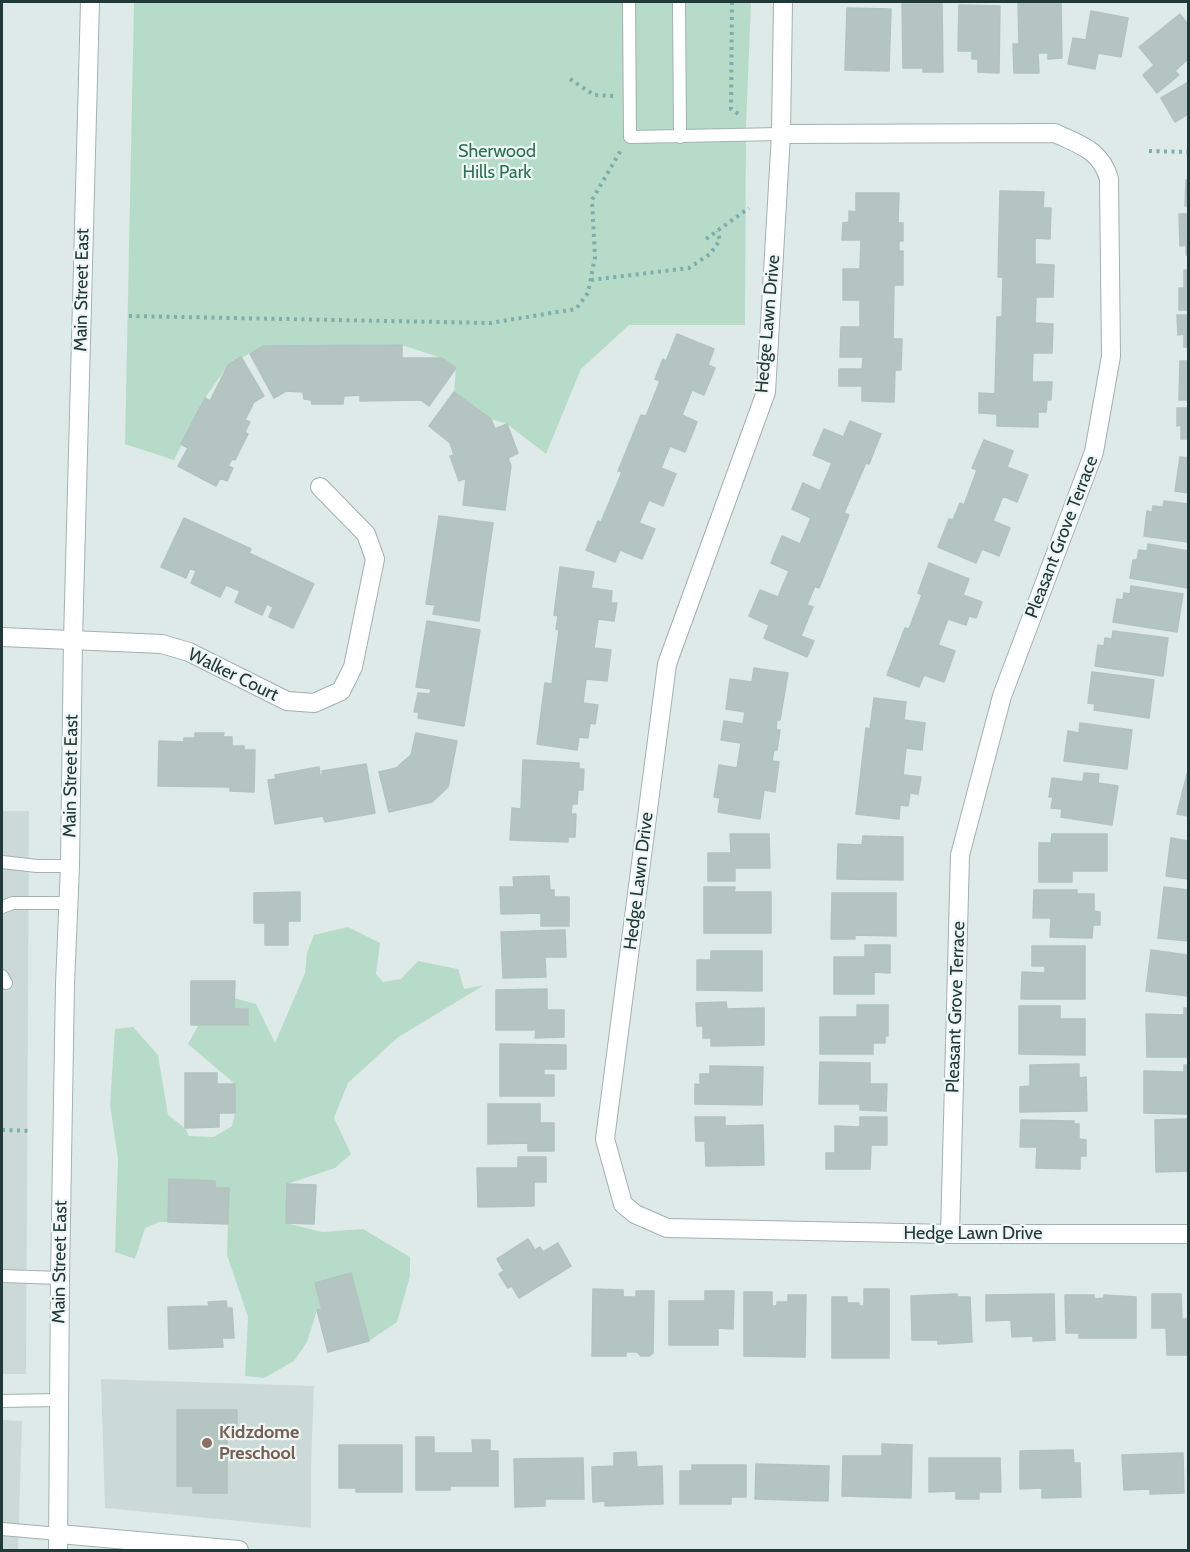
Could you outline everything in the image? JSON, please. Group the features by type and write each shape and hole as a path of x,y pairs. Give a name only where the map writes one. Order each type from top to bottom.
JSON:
{"street":[{"name":"Main Street East","path":"58,1542 60,1278 90,2"},
{"name":"Hedge Lawn Drive","path":"783,2 781,134 766,392 667,664 605,1139 623,1204 635,1214 667,1228 950,1234 1188,1234"},
{"name":"Pleasant Grove Terrace","path":"781,134 1055,133 1093,152 1105,166 1108,179 1111,356 1094,452 1002,696 960,855 950,1234"},
{"name":"Walker Court","path":"2,637 162,644 189,652 287,701 314,703 341,691 352,667 375,559 366,534 320,487"},
{"path":"58,1542 239,1551"}],"lane":[{"path":"629,2 630,137 781,134"},
{"path":"679,2 680,137"},
{"path":"2,862 37,866 70,866"},
{"path":"2,907 13,903 68,903"},
{"path":"2,1276 60,1278"},
{"path":"2,1401 58,1400"},
{"path":"2,1529 58,1542"}],"path":[{"path":"732,2 731,110 741,115"},
{"path":"570,79 594,95 629,96"},
{"path":"129,316 490,323 576,309 588,293 595,257 592,200 630,137"},
{"path":"1149,151 1188,152"},
{"path":"706,239 749,208"},
{"path":"591,280 689,268 710,254 720,240 717,231"},
{"path":"2,1130 32,1131"}],"shaded area":[{"path":"2,811 29,811 26,1374 2,1374"},
{"name":"Kidzdome Preschool","path":"101,1379 314,1386 311,1528 105,1508"},
{"path":"2,1420 22,1421 18,1550 2,1550"}],"green space":[{"name":"Sherwood Hills Park","path":"134,2 751,2 746,126 745,325 629,325 581,369 546,454 507,424 491,419 454,392 456,368 442,358 402,345 263,346 228,365 205,398 174,460 125,444"},
{"path":"348,927 380,943 376,974 383,982 401,979 418,961 458,969 464,989 484,985 397,1038 348,1083 334,1118 351,1154 335,1168 287,1184 286,1223 322,1232 363,1229 410,1257 410,1276 397,1322 369,1341 351,1274 316,1283 322,1309 317,1310 307,1342 294,1361 264,1378 245,1376 248,1317 227,1255 229,1189 215,1188 214,1181 169,1180 168,1222 159,1222 145,1228 135,1259 115,1252 118,1159 110,1105 115,1029 133,1027 158,1055 168,1115 185,1128 189,1136 214,1137 232,1126 235,1113 235,1084 188,1044 216,993 256,1004 275,1043 305,973 307,953 314,935"}],"building":[{"path":"1018,2 1061,2 1062,58 1048,59 1048,53 1038,53 1039,73 1014,73 1013,44 1019,44"},
{"path":"902,4 942,4 943,72 923,72 923,68 903,68"},
{"path":"959,5 1000,6 999,73 978,72 978,59 972,59 972,51 958,51"},
{"path":"847,8 891,9 889,71 845,70"},
{"path":"1091,11 1128,18 1121,57 1098,53 1095,69 1068,64 1073,38 1086,40"},
{"path":"1180,14 1188,25 1188,59 1175,71 1179,75 1157,93 1143,75 1154,65 1139,47"},
{"path":"1187,83 1188,114 1175,122 1161,98"},
{"path":"1186,180 1188,181 1188,206 1185,206"},
{"path":"1000,191 1044,192 1043,208 1051,208 1050,239 1035,238 1035,264 1054,265 1053,297 1036,297 1035,323 1053,324 1052,353 1033,353 1032,382 1052,382 1051,400 1047,400 1046,412 1038,412 1038,427 997,426 997,414 979,413 979,393 995,394 997,317 1002,317 1003,277 998,277"},
{"path":"856,193 899,193 898,223 903,223 903,241 899,241 899,251 903,251 903,285 894,285 893,339 902,339 901,370 895,370 894,402 862,401 862,386 839,386 839,369 862,369 863,357 840,357 841,327 860,327 860,300 843,300 843,269 860,269 861,240 842,240 843,223 849,222 849,211 856,212"},
{"path":"1179,214 1188,214 1188,255 1186,255 1186,245 1180,246"},
{"path":"1184,270 1188,270 1188,310 1179,310 1179,288 1184,288"},
{"path":"1177,315 1188,315 1188,347 1184,347 1184,334 1178,335"},
{"path":"677,334 714,349 708,365 715,368 704,395 692,390 682,415 697,422 685,452 670,446 661,468 676,474 663,506 649,500 639,523 655,529 642,559 620,550 615,562 586,550 598,521 601,522 622,472 618,471 641,415 646,416 660,381 655,379 663,359 666,361"},
{"path":"402,345 402,358 442,358 456,368 429,406 421,400 360,401 360,395 344,396 343,404 312,404 311,400 304,399 303,392 286,391 274,398 250,354 263,346"},
{"path":"241,357 264,396 254,402 245,420 250,422 245,432 248,434 235,460 232,459 228,466 233,468 227,481 220,478 216,486 178,466 188,448 181,444 205,398 210,401 228,365"},
{"path":"1180,361 1188,361 1188,400 1179,400"},
{"path":"454,392 491,419 495,429 507,424 518,453 508,458 511,466 505,510 463,505 466,478 459,481 450,456 454,455 450,443 429,426"},
{"path":"1177,408 1188,408 1188,439 1181,439 1181,425 1177,426"},
{"path":"850,421 881,434 869,464 866,463 844,513 849,515 819,588 815,586 807,605 813,607 801,636 814,641 807,657 764,638 769,625 749,616 760,590 778,597 789,571 771,563 782,536 800,544 811,518 792,509 803,483 820,491 832,463 813,455 824,429 846,438 844,435"},
{"path":"984,440 1013,451 1007,467 1028,475 1017,502 1003,496 993,521 1010,528 999,556 982,549 976,563 938,547 949,519 953,520 960,503 964,505 977,470 972,468"},
{"path":"1180,457 1188,458 1188,493 1175,491"},
{"path":"1164,501 1188,504 1188,542 1144,536 1147,511 1152,512 1153,506 1163,507"},
{"path":"439,516 493,523 479,621 433,614 435,605 426,604"},
{"path":"184,518 251,549 249,553 314,584 293,628 269,617 273,607 267,604 262,615 235,602 240,591 226,585 220,597 191,583 196,571 190,568 186,578 161,567"},
{"path":"1148,544 1188,551 1188,588 1130,578 1133,560 1137,560 1139,550 1147,551"},
{"path":"929,563 969,579 963,595 982,602 976,618 969,616 966,625 948,619 938,645 955,651 944,682 924,675 919,687 887,675 905,628 909,629 922,595 918,593"},
{"path":"560,567 594,572 591,588 612,591 611,603 617,603 614,621 598,619 594,648 611,650 607,681 586,679 583,703 598,705 595,724 590,723 588,738 579,737 577,750 537,744 545,683 552,684 559,630 556,629 558,616 554,615"},
{"path":"1131,586 1183,594 1177,632 1113,622 1117,599 1123,600 1124,593 1130,594"},
{"path":"427,621 480,630 464,726 418,718 419,712 414,712 418,693 430,694 431,689 416,687"},
{"path":"1113,631 1168,638 1163,676 1095,666 1098,645 1104,646 1105,638 1112,639"},
{"path":"754,668 788,673 780,720 777,720 776,730 780,730 777,750 774,750 772,761 779,762 775,792 764,790 760,819 718,812 720,798 714,797 719,765 737,768 741,743 721,740 724,721 743,724 745,712 726,709 730,679 752,682"},
{"path":"1092,672 1154,680 1149,718 1094,710 1095,704 1088,703"},
{"path":"874,698 906,702 904,720 925,723 922,750 906,748 903,775 921,777 918,794 910,793 908,806 900,805 899,819 856,814 866,728 870,729"},
{"path":"1080,723 1132,730 1127,769 1064,761 1068,731 1079,733"},
{"path":"195,733 224,733 223,737 232,737 232,746 244,746 244,750 255,750 254,792 230,791 230,787 158,786 159,741 184,742 184,738 195,738"},
{"path":"416,733 457,741 448,787 432,802 389,812 379,772 396,768 411,755"},
{"path":"523,760 579,763 579,769 584,769 583,790 578,790 577,804 572,804 571,814 576,814 575,837 568,837 568,842 510,840 512,808 521,809"},
{"path":"366,764 375,813 325,822 323,816 275,824 268,780 276,779 275,775 319,767 320,775 323,775 322,771"},
{"path":"1084,773 1099,774 1098,783 1118,786 1112,825 1061,817 1062,809 1051,808 1053,797 1049,797 1052,778 1083,782"},
{"path":"1188,775 1188,816 1177,814"},
{"path":"730,834 769,834 770,868 735,868 735,881 708,881 708,853 731,853"},
{"path":"1052,834 1107,834 1107,871 1072,871 1072,882 1039,882 1039,843 1051,843"},
{"path":"863,836 903,837 903,880 837,879 838,844 862,845"},
{"path":"1171,838 1188,841 1188,879 1166,876"},
{"path":"549,876 550,890 554,890 554,897 569,897 569,926 541,926 541,913 501,914 500,887 514,887 513,877"},
{"path":"704,887 735,887 734,892 771,892 771,933 704,933"},
{"path":"1164,887 1188,890 1188,941 1158,938"},
{"path":"1034,890 1077,890 1077,894 1094,894 1094,911 1100,912 1100,925 1093,925 1092,938 1050,937 1051,918 1033,918"},
{"path":"300,892 300,921 288,921 288,945 265,945 265,923 254,923 254,893"},
{"path":"832,893 896,893 896,936 855,935 855,939 831,939"},
{"path":"565,930 566,957 545,957 546,977 503,978 501,932"},
{"path":"865,945 890,945 890,973 874,972 874,994 834,994 834,957 865,957"},
{"path":"1032,946 1085,946 1085,999 1021,999 1022,972 1045,973 1045,966 1032,966"},
{"path":"1151,950 1188,955 1188,996 1146,991"},
{"path":"711,951 762,951 762,991 697,990 697,960 711,960"},
{"path":"191,981 235,981 234,1009 248,1009 248,1025 191,1025"},
{"path":"547,989 547,1010 564,1010 564,1037 535,1038 536,1030 496,1030 496,990"},
{"path":"726,1002 727,1009 764,1008 764,1045 711,1046 711,1038 703,1038 703,1026 697,1026 696,1003"},
{"path":"857,1005 888,1005 888,1036 885,1036 885,1043 873,1043 873,1054 820,1054 820,1017 857,1017"},
{"path":"1019,1006 1060,1006 1060,1019 1085,1019 1085,1055 1019,1054"},
{"path":"1184,1008 1188,1008 1188,1057 1147,1057 1146,1014 1184,1015"},
{"path":"500,1044 566,1045 566,1069 544,1069 544,1075 554,1075 554,1096 500,1096"},
{"path":"820,1062 870,1063 870,1084 887,1084 886,1111 860,1110 860,1104 819,1104"},
{"path":"1079,1064 1079,1078 1086,1077 1087,1111 1020,1112 1020,1087 1030,1086 1030,1065"},
{"path":"1184,1065 1188,1065 1188,1114 1144,1113 1144,1071 1184,1072"},
{"path":"710,1066 763,1067 762,1105 695,1104 695,1084 700,1085 700,1074 710,1074"},
{"path":"185,1073 217,1073 217,1084 235,1084 235,1113 219,1113 219,1127 185,1128"},
{"path":"488,1104 540,1104 540,1123 554,1123 554,1151 528,1151 528,1143 488,1144"},
{"path":"695,1117 725,1117 725,1126 763,1125 764,1165 706,1166 705,1141 696,1141"},
{"path":"860,1117 887,1117 887,1145 871,1145 870,1169 826,1169 826,1153 835,1153 835,1126 860,1127"},
{"path":"1188,1119 1188,1171 1156,1172 1155,1120"},
{"path":"1021,1120 1074,1121 1074,1124 1079,1124 1079,1139 1086,1140 1086,1156 1080,1156 1080,1169 1036,1168 1037,1147 1020,1147"},
{"path":"518,1157 546,1157 546,1182 534,1182 534,1206 478,1207 477,1168 518,1168"},
{"path":"169,1179 215,1181 215,1188 229,1188 228,1224 168,1222"},
{"path":"287,1184 316,1185 314,1224 286,1223"},
{"path":"528,1239 535,1250 540,1247 543,1252 558,1243 571,1266 519,1298 512,1286 508,1288 499,1274 504,1271 497,1259"},
{"path":"351,1273 369,1341 328,1352 317,1310 322,1309 315,1283"},
{"path":"593,1289 623,1290 623,1297 636,1297 636,1291 654,1291 653,1353 649,1356 641,1356 637,1352 626,1352 626,1356 592,1356"},
{"path":"864,1289 889,1289 889,1358 832,1358 832,1297 847,1297 847,1303 859,1303 859,1306 864,1306"},
{"path":"705,1291 734,1291 733,1329 718,1328 718,1345 669,1345 669,1301 705,1301"},
{"path":"744,1292 772,1292 772,1306 777,1306 777,1302 788,1302 788,1295 806,1295 805,1357 744,1356"},
{"path":"957,1294 957,1297 970,1297 972,1342 938,1344 938,1340 912,1340 911,1296"},
{"path":"1054,1294 1055,1340 1033,1341 1033,1336 1012,1337 1011,1320 986,1321 986,1295"},
{"path":"1152,1294 1181,1294 1182,1319 1188,1319 1188,1355 1167,1355 1166,1328 1152,1328"},
{"path":"1065,1295 1094,1295 1094,1299 1104,1298 1104,1295 1136,1297 1136,1338 1079,1338 1079,1333 1066,1333"},
{"path":"226,1301 227,1308 232,1308 234,1338 222,1338 223,1347 169,1349 168,1307 209,1306 208,1302"},
{"path":"177,1410 237,1410 237,1426 227,1425 227,1493 193,1493 193,1486 177,1486"},
{"path":"416,1437 434,1437 434,1453 473,1453 472,1440 490,1440 490,1451 498,1451 498,1486 450,1486 450,1490 416,1490"},
{"path":"882,1444 912,1445 911,1498 842,1496 843,1456 882,1456"},
{"path":"339,1445 402,1445 402,1492 356,1492 356,1488 339,1488"},
{"path":"1073,1450 1074,1463 1080,1463 1081,1497 1042,1498 1042,1488 1020,1489 1020,1451"},
{"path":"636,1452 637,1467 662,1466 663,1504 605,1506 605,1501 593,1502 592,1467 614,1466 614,1453"},
{"path":"1183,1453 1184,1493 1150,1494 1150,1489 1124,1490 1122,1455"},
{"path":"583,1458 584,1499 545,1499 545,1506 515,1507 514,1459"},
{"path":"929,1458 1000,1458 1001,1492 979,1492 979,1499 956,1499 956,1491 929,1492"},
{"path":"756,1464 829,1466 828,1501 755,1499"},
{"path":"692,1465 746,1465 746,1497 731,1497 731,1504 680,1504 680,1471 692,1471"}],"place":[{"name":"Kidzdome Preschool","path":"207,1443"}]}
